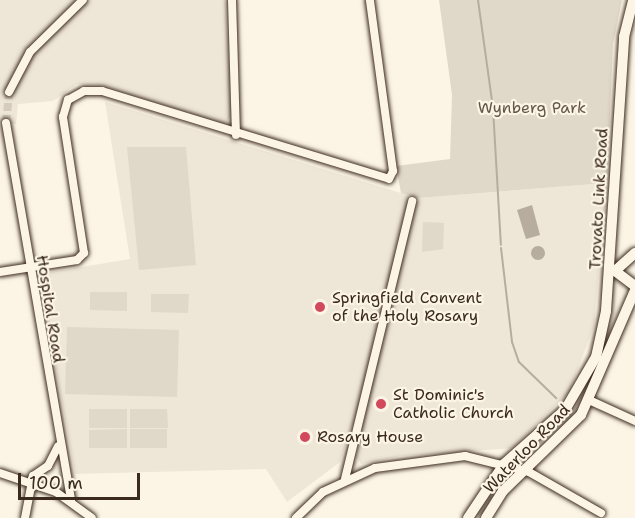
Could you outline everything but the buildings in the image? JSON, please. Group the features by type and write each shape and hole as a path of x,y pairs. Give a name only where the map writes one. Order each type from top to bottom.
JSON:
{"main road":[{"name":"Trovato Link Road","path":"577,394 599,344 612,225 624,37 633,0"},
{"path":"599,344 609,326 615,271 612,225"},
{"path":"615,271 635,253"},
{"path":"589,400 635,288 615,271"},
{"name":"Waterloo Road","path":"468,518 504,464 577,394"},
{"name":"Waterloo Road","path":"486,518 523,470 573,425 589,400"}],"street":[{"path":"9,92 30,52 83,0"},
{"path":"232,0 236,135"},
{"path":"0,272 77,260 84,253 63,117 72,96 102,91 381,181 393,171 369,0"},
{"name":"Hospital Road","path":"6,123 59,445 71,499"},
{"path":"345,479 412,201"},
{"path":"589,400 635,421"},
{"path":"25,518 30,483 59,445"},
{"path":"296,518 345,479 403,461 465,456 523,470 601,513"},
{"path":"0,473 71,499 92,518"}],"shaded area":[{"path":"0,0 225,0 232,114 225,125 101,85 77,84 53,101 18,104 16,124 0,123"},
{"name":"Springfield Convent of the Holy Rosary","path":"105,102 417,198 607,183 594,326 569,392 512,448 401,456 361,464 356,457 363,428 352,425 340,462 287,502 266,469 75,474 39,274 130,259"},
{"path":"532,205 540,235 526,239 517,210"},
{"path":"535,246 541,246 545,253 541,260 535,260 531,256 531,250"}],"green space":[{"name":"Wynberg Park","path":"439,0 622,0 613,44 607,183 418,198 401,193 396,166 450,159 452,95"},
{"path":"127,147 186,147 196,265 139,270"},
{"path":"423,222 444,223 443,249 422,252"},
{"path":"90,292 127,292 127,311 90,310"},
{"path":"151,294 189,294 188,313 151,312"},
{"path":"67,327 179,330 177,397 65,394"},
{"path":"89,409 127,409 127,428 89,428"},
{"path":"130,409 167,409 168,428 130,428"},
{"path":"127,429 127,448 89,448 89,430"},
{"path":"130,429 167,429 167,448 130,448"}],"waterway":[{"path":"478,0 493,108 501,245"},
{"path":"501,248 512,342 519,362 556,398"}],"tunnel":[{"path":"6,123 9,92"}],"place":[{"name":"Springfield Convent of the Holy Rosary","path":"320,307"},
{"name":"St Dominic's Catholic Church","path":"381,404"},
{"name":"Rosary House","path":"305,437"}]}
